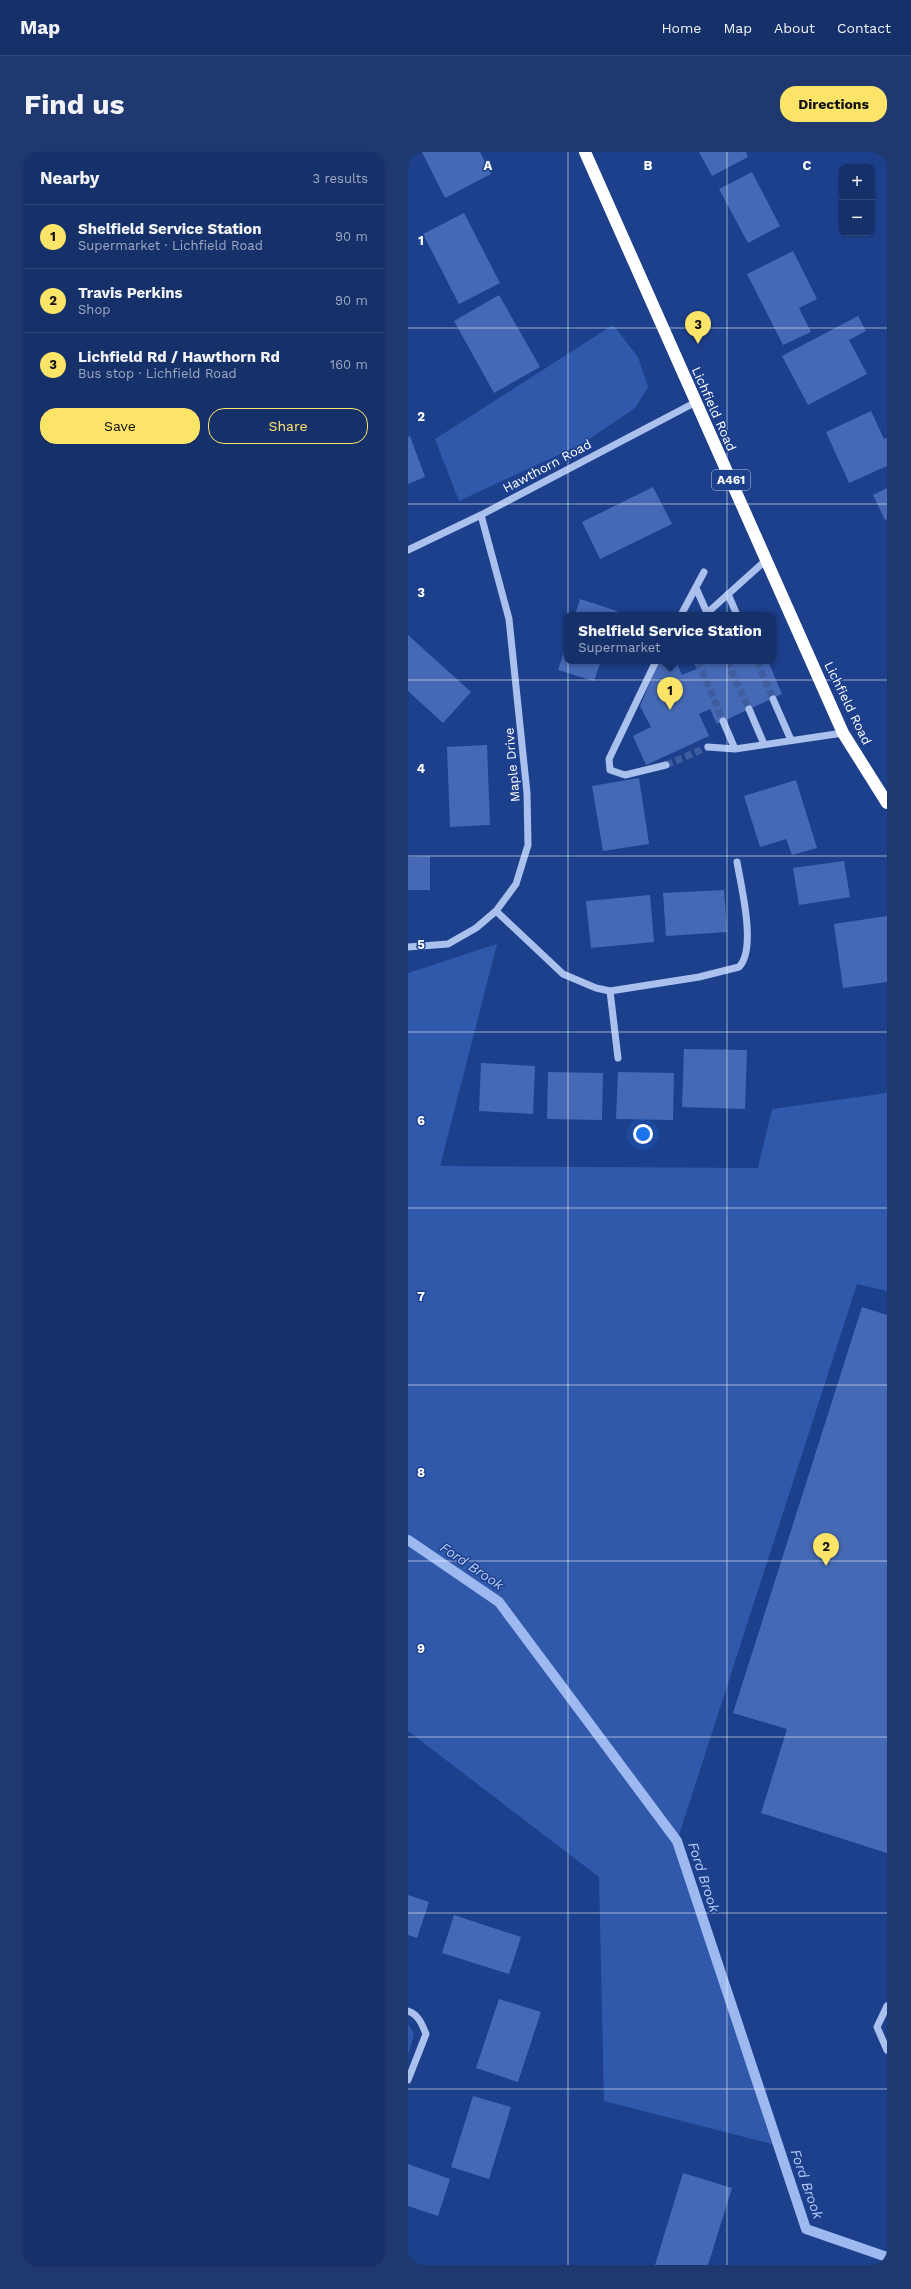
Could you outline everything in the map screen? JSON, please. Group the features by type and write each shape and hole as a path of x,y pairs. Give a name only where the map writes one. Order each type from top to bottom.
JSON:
{"highway":[{"name":"Lichfield Road","path":"585,152 843,733 887,803"}],"street":[{"name":"Hawthorn Road","path":"408,550 481,515 696,402"},
{"name":"Maple Drive","path":"408,947 448,944 476,928 496,911 516,884 528,845 527,793 509,619 481,515"},
{"path":"709,612 766,560"},
{"path":"683,612 704,572"},
{"path":"696,588 706,612"},
{"path":"728,594 736,612"},
{"path":"655,664 609,759 610,770 625,775 666,765"},
{"path":"773,699 791,740"},
{"path":"749,710 764,744"},
{"path":"723,721 736,749"},
{"path":"708,747 736,749 843,733"},
{"path":"496,911 563,974 596,988 610,991 699,976 739,967 745,958 748,949 746,918 737,862"},
{"path":"610,991 618,1058"},
{"path":"887,2006 877,2027 887,2050"},
{"path":"408,2011 412,2012 422,2023 426,2034 408,2080"}],"shaded area":[{"path":"613,325 638,357 648,387 635,408 582,444 459,501 435,439"},
{"path":"497,944 440,1166 758,1168 772,1109 887,1093 887,1291 857,1284 677,1841 772,2144 604,2101 599,1877 408,1731 408,973"},
{"path":"408,2024 414,2034 408,2055"}],"building":[{"path":"422,152 480,152 491,174 445,198"},
{"path":"699,152 746,152 748,157 712,176"},
{"path":"752,172 780,226 748,243 719,189"},
{"path":"464,213 500,283 459,304 423,234"},
{"path":"793,251 817,299 799,308 811,332 783,345 747,274"},
{"path":"499,295 540,367 494,393 454,321"},
{"path":"858,316 866,331 849,340 867,374 808,405 782,356"},
{"path":"871,411 884,439 887,438 887,466 849,483 826,432"},
{"path":"410,436 425,477 408,484 408,437"},
{"path":"653,487 672,524 600,559 582,522"},
{"path":"887,488 887,519 885,520 873,495"},
{"path":"580,599 617,611 617,612 576,612"},
{"path":"408,635 471,692 443,723 408,691"},
{"path":"564,652 564,664 600,664 594,681 558,670"},
{"path":"658,664 677,664 682,675 697,669 694,664 769,664 782,694 717,724 710,709 699,714 709,736 646,765 633,736 651,727 640,706"},
{"path":"487,745 490,825 450,827 447,747"},
{"path":"639,778 649,844 603,851 592,786"},
{"path":"796,780 817,848 792,855 786,839 760,847 744,796"},
{"path":"430,856 430,890 408,890 408,857"},
{"path":"844,861 850,897 799,905 793,868"},
{"path":"724,890 727,932 666,936 663,893"},
{"path":"650,895 654,942 591,948 586,901"},
{"path":"887,916 887,982 843,988 834,924"},
{"path":"684,1049 747,1050 745,1109 682,1107"},
{"path":"481,1063 535,1066 533,1114 479,1111"},
{"path":"548,1072 603,1073 602,1120 547,1119"},
{"path":"618,1072 674,1073 673,1120 616,1119"},
{"path":"862,1307 887,1315 887,1853 761,1813 787,1729 733,1713"},
{"path":"408,1895 429,1902 417,1938 408,1935"},
{"path":"454,1915 521,1937 509,1974 442,1953"},
{"path":"499,1999 541,2012 518,2082 476,2068"},
{"path":"473,2096 511,2107 489,2179 451,2167"},
{"path":"408,2164 450,2179 438,2216 408,2206"},
{"path":"683,2173 732,2188 708,2265 655,2265"}],"waterway":[{"name":"Ford Brook","path":"408,1540 499,1602 677,1841 806,2229 887,2257"}],"tunnel":[{"path":"699,664 723,721"},
{"path":"728,664 749,709"},
{"path":"758,664 773,699"},
{"path":"666,765 708,747"}],"place":[{"name":"Lichfield Rd / Hawthorn Rd","path":"698,344"},
{"name":"Shelfield Service Station","path":"670,710"},
{"name":"Travis Perkins","path":"826,1566"}]}
